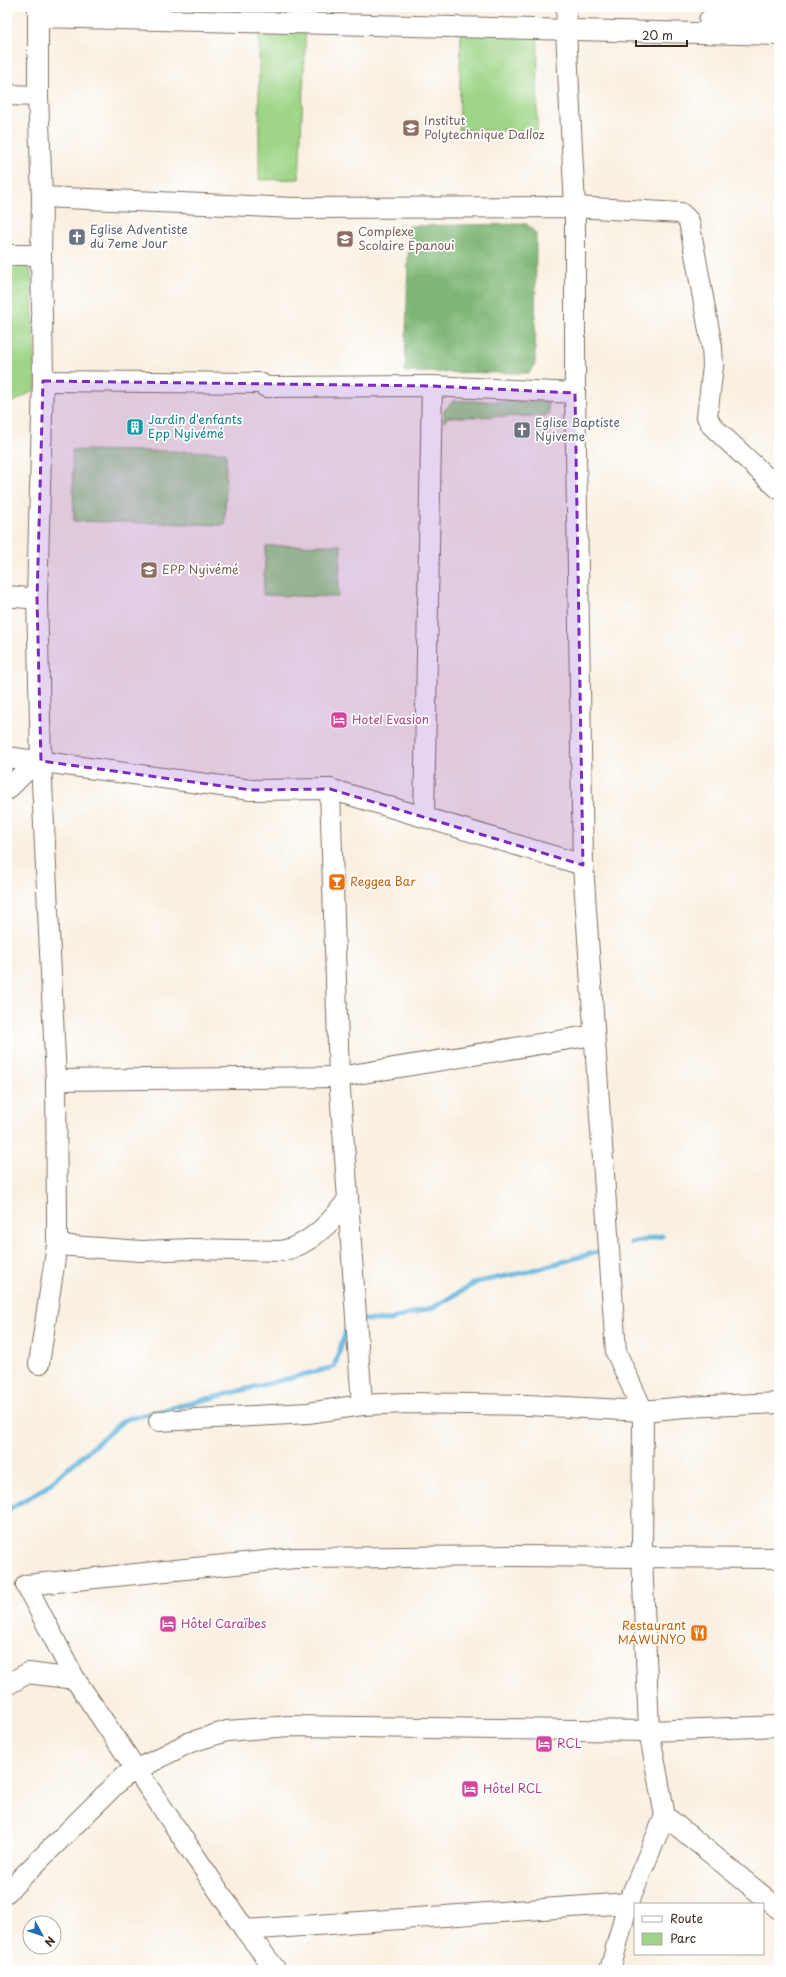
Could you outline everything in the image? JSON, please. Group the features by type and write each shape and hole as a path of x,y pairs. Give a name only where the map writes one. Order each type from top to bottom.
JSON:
{"street":[{"path":"39,1364 57,1245 56,1080 39,761 37,599 43,381 41,255 42,197 38,96 42,10 779,19"},
{"path":"560,16 779,35"},
{"path":"560,16 575,207 575,393 583,865 616,1352 643,1411 642,1556 649,1731 665,1816 628,1903 610,1970"},
{"path":"7,95 38,96"},
{"path":"42,197 293,208 575,207 681,213 686,216 691,230 712,347 712,366 707,417 708,421 779,489"},
{"path":"7,255 41,255"},
{"path":"43,381 260,383 266,387 432,386 575,393"},
{"path":"424,816 432,386"},
{"path":"7,596 37,599"},
{"path":"7,757 251,790 330,789 583,865"},
{"path":"7,790 39,761"},
{"path":"330,789 339,1077 362,1405"},
{"path":"56,1080 339,1077 594,1035"},
{"path":"57,1245 141,1251 192,1249 291,1250 322,1229 339,1212 348,1199"},
{"path":"159,1421 308,1412 362,1405 406,1403 527,1405 643,1411 685,1407 779,1403"},
{"path":"276,1970 245,1930 75,1679 26,1585 295,1558 642,1556 779,1558"},
{"path":"7,1685 28,1673 75,1679"},
{"path":"7,1892 123,1777 188,1743 227,1731 288,1726 649,1731 779,1726"},
{"path":"665,1816 779,1909"},
{"path":"245,1930 628,1903"}],"highlighted area":[{"path":"43,381 432,386 575,393 583,865 330,789 251,790 41,761 37,599"}],"green space":[{"path":"306,27 299,179 259,180 259,28"},
{"path":"461,28 538,37 537,131 459,130"},
{"path":"527,224 536,234 535,364 529,373 405,372 409,226"},
{"path":"7,263 21,263 31,271 36,389 7,406"},
{"path":"453,401 548,402 548,414 544,416 448,417 444,422 444,411"},
{"path":"72,450 226,452 225,525 74,521"},
{"path":"341,545 338,597 263,595 266,546"}],"waterway":[{"path":"631,1243 662,1236"},
{"path":"361,1320 389,1320 434,1307 477,1282 526,1272 604,1250"},
{"path":"7,1510 45,1488 124,1420 334,1367 349,1322"}],"place":[{"name":"Institut Polytechnique Dalloz","path":"411,128"},
{"name":"Eglise Adventiste du 7eme Jour","path":"77,237"},
{"name":"Complexe Scolaire Epanoui","path":"345,239"},
{"name":"Jardin d'enfants Epp Nyivémé","path":"135,427"},
{"name":"Eglise Baptiste Nyiveme","path":"522,430"},
{"name":"EPP Nyivémé","path":"149,570"},
{"name":"Hotel Evasion","path":"339,720"},
{"name":"Reggea Bar","path":"337,882"},
{"name":"Hôtel Caraïbes","path":"168,1624"},
{"name":"Restaurant MAWUNYO","path":"699,1633"},
{"name":"RCL","path":"544,1744"},
{"name":"Hôtel RCL","path":"470,1789"}]}
